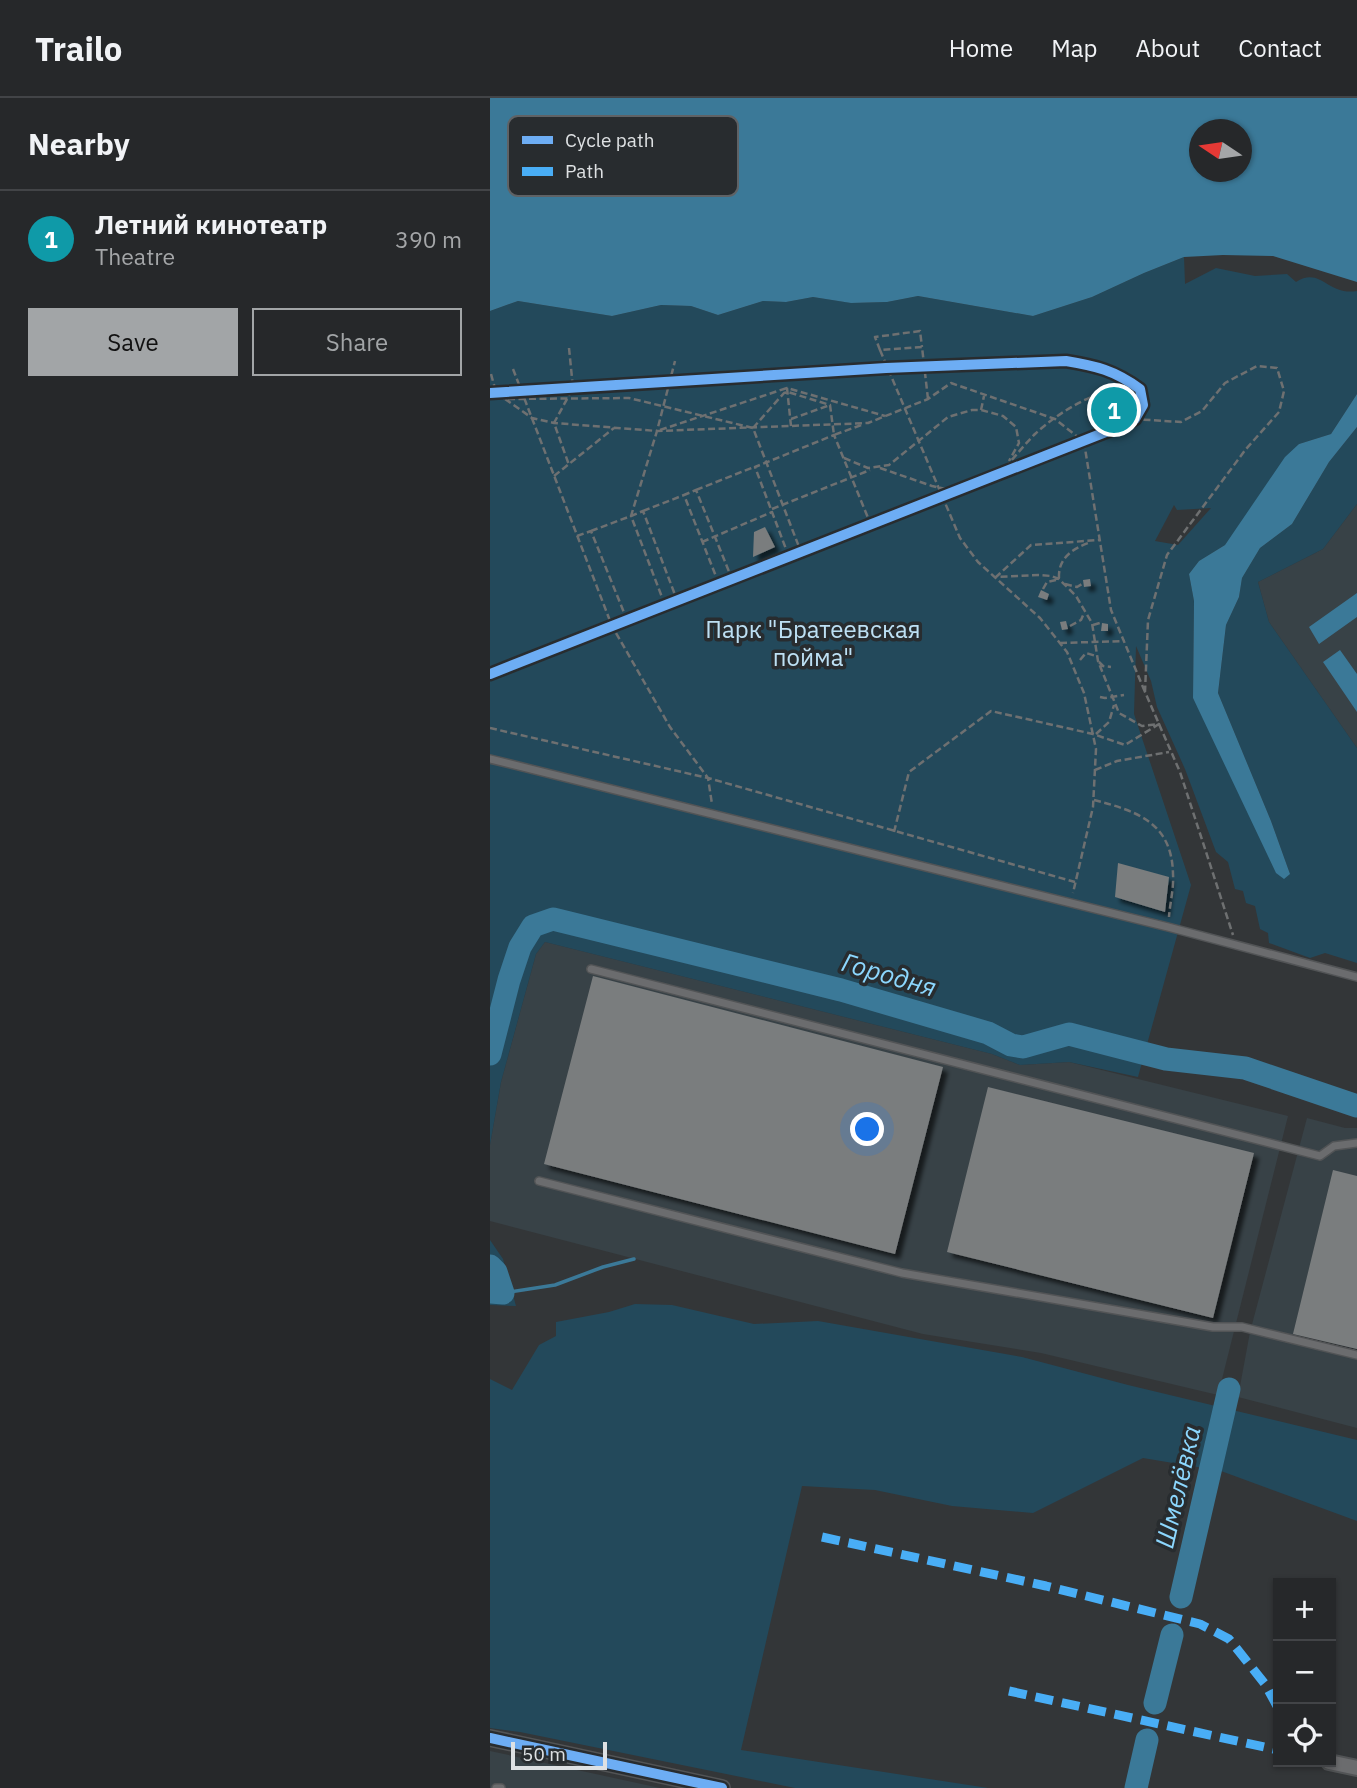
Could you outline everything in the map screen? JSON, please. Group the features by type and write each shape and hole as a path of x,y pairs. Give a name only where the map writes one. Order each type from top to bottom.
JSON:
{"street":[{"path":"490,1738 722,1788"},
{"path":"1336,1764 1357,1768"}],"lane":[{"path":"490,759 1168,927 1357,977"},
{"path":"592,969 1320,1156 1334,1146 1357,1143"},
{"path":"539,1181 902,1273 1213,1327 1242,1327 1357,1355"},
{"path":"496,1788 501,1788"}],"path":[{"path":"928,399 930,366 922,347 920,331 875,337 960,538 978,562 1040,618 1067,652 1084,692 1096,749 1094,800 1070,903"},
{"path":"880,350 922,347"},
{"path":"554,423 573,388 569,348"},
{"path":"664,604 631,516 676,361"},
{"path":"912,367 930,366"},
{"path":"490,673 1133,419 1181,422 1202,411 1225,383 1257,366 1277,368 1284,391 1279,412 1246,449 1167,555 1148,620 1145,692"},
{"path":"874,369 899,368"},
{"path":"513,369 611,625 670,727 708,778 714,814"},
{"path":"491,374 495,393 532,418 554,423 657,432 868,423"},
{"path":"1122,375 1140,388 1143,405 1133,419"},
{"path":"657,382 684,380"},
{"path":"577,536 928,399 951,383 1055,419 1083,441 1111,610 1184,785 1237,945"},
{"path":"523,395 587,387"},
{"path":"657,432 788,390 885,415"},
{"path":"788,390 830,405"},
{"path":"788,390 791,426"},
{"path":"753,428 788,390"},
{"path":"1001,472 1035,434 1073,406 1100,393 1130,390 1137,392 1140,406 1133,419"},
{"path":"495,393 569,399 629,398 753,428"},
{"path":"981,410 984,395"},
{"path":"790,419 830,405"},
{"path":"830,405 834,435 870,524"},
{"path":"702,542 782,505 889,466 948,417 972,410 981,410 1010,420 1019,434 1016,451 1001,472"},
{"path":"554,423 569,465"},
{"path":"554,476 614,428"},
{"path":"753,428 800,551"},
{"path":"843,458 861,467 878,468 941,493"},
{"path":"755,467 789,555"},
{"path":"696,491 732,578"},
{"path":"684,495 719,583"},
{"path":"643,511 677,599"},
{"path":"591,531 626,619"},
{"path":"996,578 1031,545 1098,540"},
{"path":"1098,540 1080,545 1068,555 1060,567 1059,579 1076,596 1093,625 1097,658 1119,713 1134,723 1148,726 1159,724"},
{"path":"996,578 1039,575 1051,576 1074,587 1082,584"},
{"path":"1043,589 1050,580 1059,579"},
{"path":"1070,626 1081,620 1084,610"},
{"path":"1093,625 1103,622"},
{"path":"1060,643 1125,641"},
{"path":"1080,660 1086,653 1092,653 1102,666 1111,667"},
{"path":"1100,697 1124,695"},
{"path":"1093,734 1100,732 1109,722 1114,704"},
{"path":"894,832 909,772 991,710 1093,734 1125,745 1159,724"},
{"path":"490,728 708,778 1075,882"},
{"path":"1095,770 1117,761 1171,751"},
{"path":"1094,800 1123,807 1149,819 1166,841 1173,873 1168,927"}],"shaded area":[{"path":"490,98 1357,98 1357,282 1273,256 1223,255 1184,257 1092,297 1033,316 918,296 887,302 851,303 813,297 786,302 763,301 718,315 691,306 661,305 612,316 518,301 490,311"},
{"path":"1357,394 1357,427 1329,462 1292,524 1260,548 1242,578 1239,597 1226,625 1218,693 1290,874 1284,879 1276,873 1193,698 1194,601 1189,574 1199,561 1225,545 1285,457 1299,444 1331,434"},
{"path":"1357,504 1357,748 1269,622 1258,582 1323,549"},
{"path":"1357,593 1357,617 1319,644 1309,627"},
{"path":"1340,650 1357,674 1357,712 1323,662"},
{"path":"545,942 992,1054 1020,1065 1069,1062 1288,1116 1218,1395 1041,1353 923,1334 490,1221 490,1145 501,1082 536,954"},
{"path":"1307,1118 1345,1128 1357,1128 1357,1428 1238,1397 1250,1332"},
{"path":"490,1751 660,1788 490,1788"}],"green space":[{"name":"Парк \"Братеевская пойма\"","path":"1184,257 1185,284 1216,268 1255,276 1287,274 1296,282 1312,277 1338,289 1357,291 1357,394 1331,434 1299,444 1225,545 1199,561 1189,574 1194,601 1193,698 1290,874 1218,693 1226,625 1239,597 1242,578 1260,548 1292,524 1329,462 1357,427 1357,504 1323,549 1258,582 1269,622 1357,748 1357,963 1325,953 1310,958 1269,943 1268,933 1260,929 1255,906 1246,903 1243,891 1235,889 1228,862 1216,852 1185,769 1157,707 1151,681 1136,646 1134,714 1191,885 1138,1077 1069,1062 1020,1065 992,1054 545,942 536,954 501,1082 490,1145 490,311 518,301 612,316 661,305 691,306 718,315 763,301 786,302 813,297 852,303 887,302 918,296 1033,316 1092,297","holes":["1174,505 1177,510 1211,508 1178,545 1155,541"]},
{"path":"490,1240 503,1259 516,1306 490,1305"},
{"path":"635,1304 672,1305 754,1324 818,1321 1022,1357 1357,1440 1357,1521 1221,1471 1143,1458 1033,1513 952,1506 875,1490 802,1486 741,1750 988,1788 795,1788 490,1728 490,1379 512,1390 539,1345 556,1336 556,1322"}],"building":[{"path":"765,527 775,547 753,557 754,532"},
{"path":"1090,579 1091,586 1084,587 1083,580"},
{"path":"1041,590 1049,594 1047,600 1038,597"},
{"path":"1066,621 1068,629 1062,630 1060,622"},
{"path":"1102,623 1108,624 1108,631 1101,631"},
{"path":"1118,863 1169,877 1165,912 1115,897"},
{"path":"593,976 943,1067 895,1254 544,1164"},
{"path":"988,1087 1254,1153 1213,1318 947,1252"},
{"path":"1333,1170 1357,1176 1357,1349 1293,1334"}],"waterway":[{"name":"Городня","path":"490,1054 520,947 533,926 553,919 841,990 988,1033 1011,1045 1023,1047 1069,1034 1166,1059 1245,1068 1357,1106"},
{"path":"503,1293 555,1285 634,1259"},
{"name":"Городня","path":"490,1266 496,1272 503,1293 490,1292"},
{"name":"Шмелёвка","path":"1181,1597 1229,1389"},
{"name":"Шмелёвка","path":"1155,1703 1172,1635"},
{"name":"Шмелёвка","path":"1136,1788 1147,1740"}],"marked path":[{"path":"822,1537 1046,1586 1200,1624 1229,1639 1265,1684 1276,1704"},
{"path":"1009,1691 1273,1749"}],"cycle path":[{"path":"490,393 886,368 1066,361 1096,367 1122,377 1140,389 1143,405 1135,419 1121,426 490,674"},
{"path":"490,1738 722,1788"}],"place":[{"name":"Летний кинотеатр","path":"1114,410"}]}
